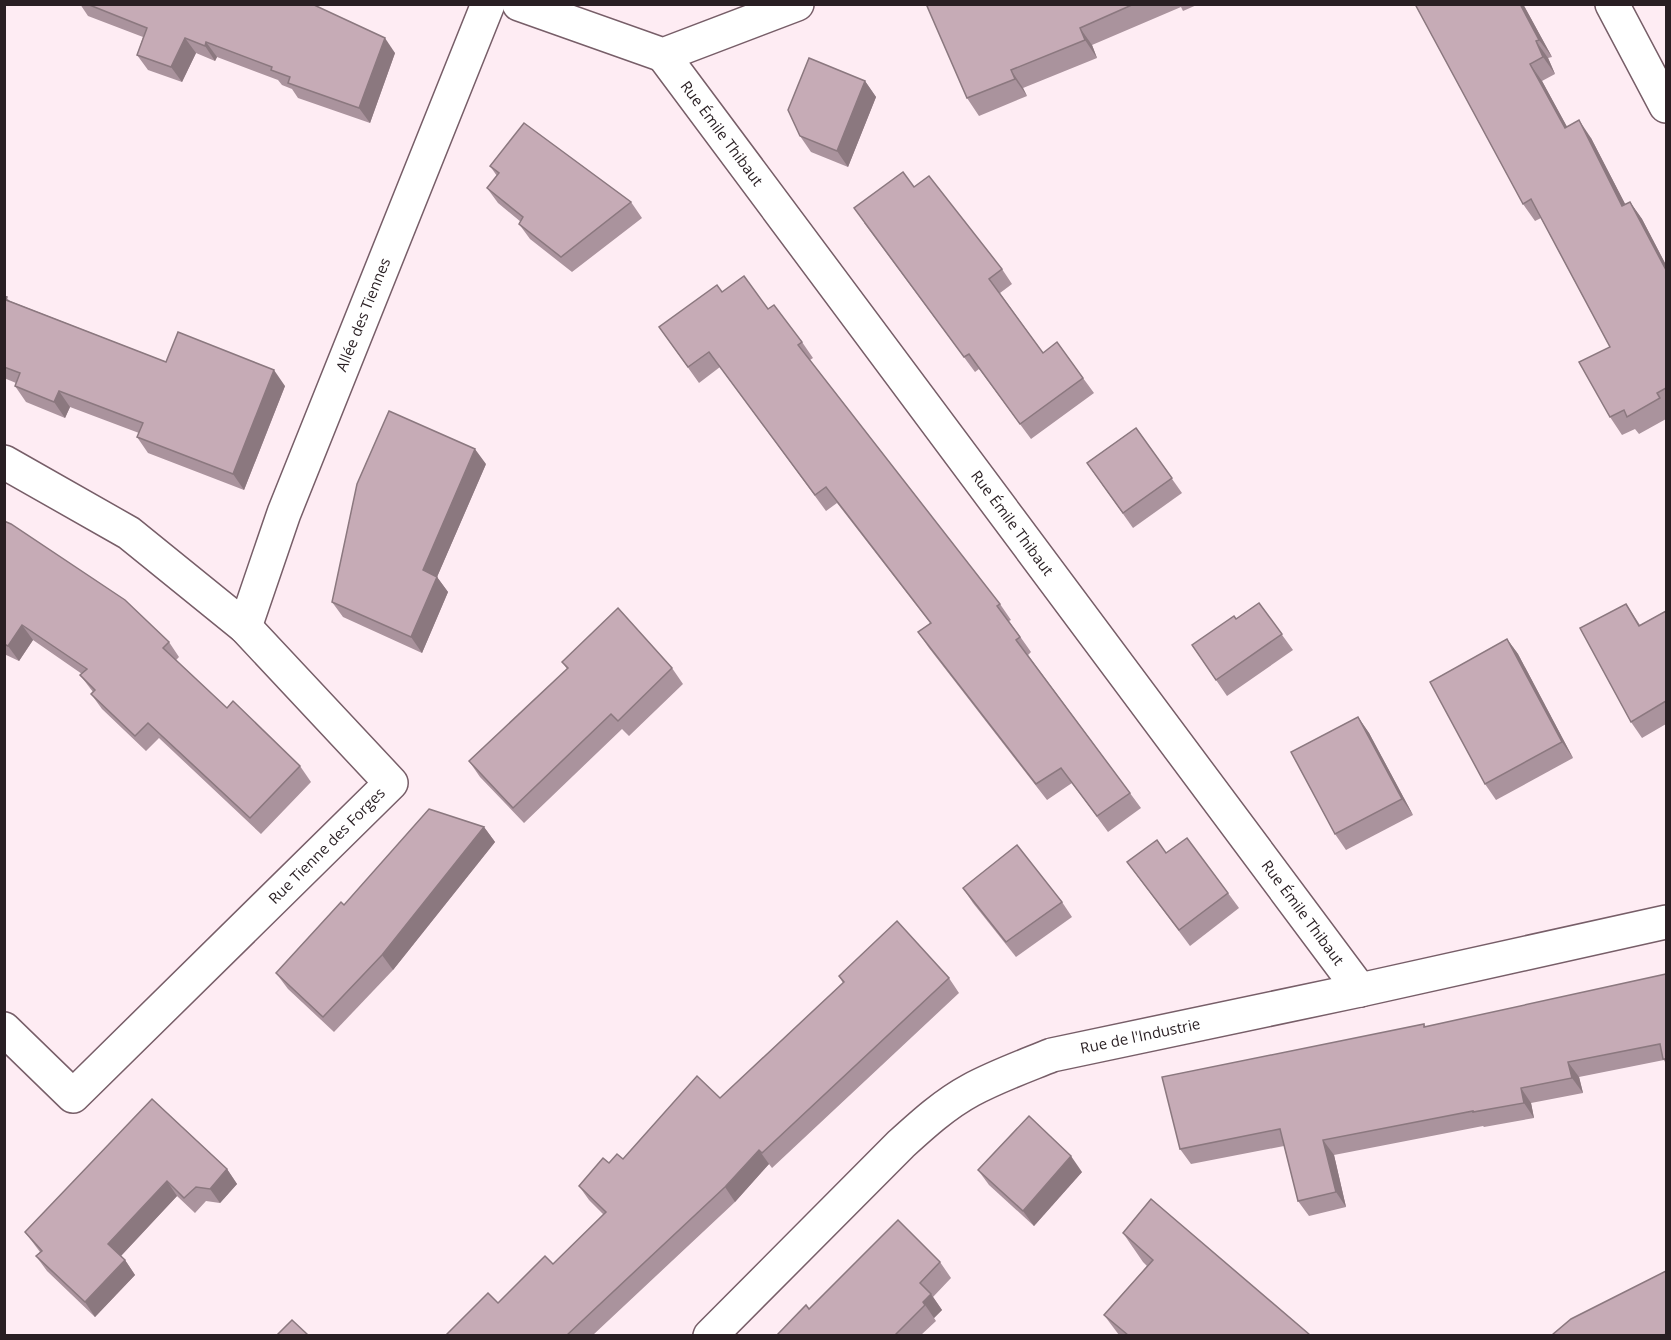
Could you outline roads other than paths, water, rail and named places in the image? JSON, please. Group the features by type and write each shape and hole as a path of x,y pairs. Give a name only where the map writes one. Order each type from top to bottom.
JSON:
{"street":[{"name":"Allée des Tiennes","path":"245,627 284,513 488,4"},
{"path":"519,4 663,55 797,4"},
{"path":"1611,4 1666,106"},
{"name":"Rue Émile Thibaut","path":"663,55 1360,990"},
{"name":"Rue Tienne des Forges","path":"4,462 129,533 245,627 391,783 73,1096 4,1029"},
{"name":"Rue de l'Industrie","path":"710,1335 901,1144 934,1114 971,1090 1011,1071 1052,1055 1666,922"}]}
